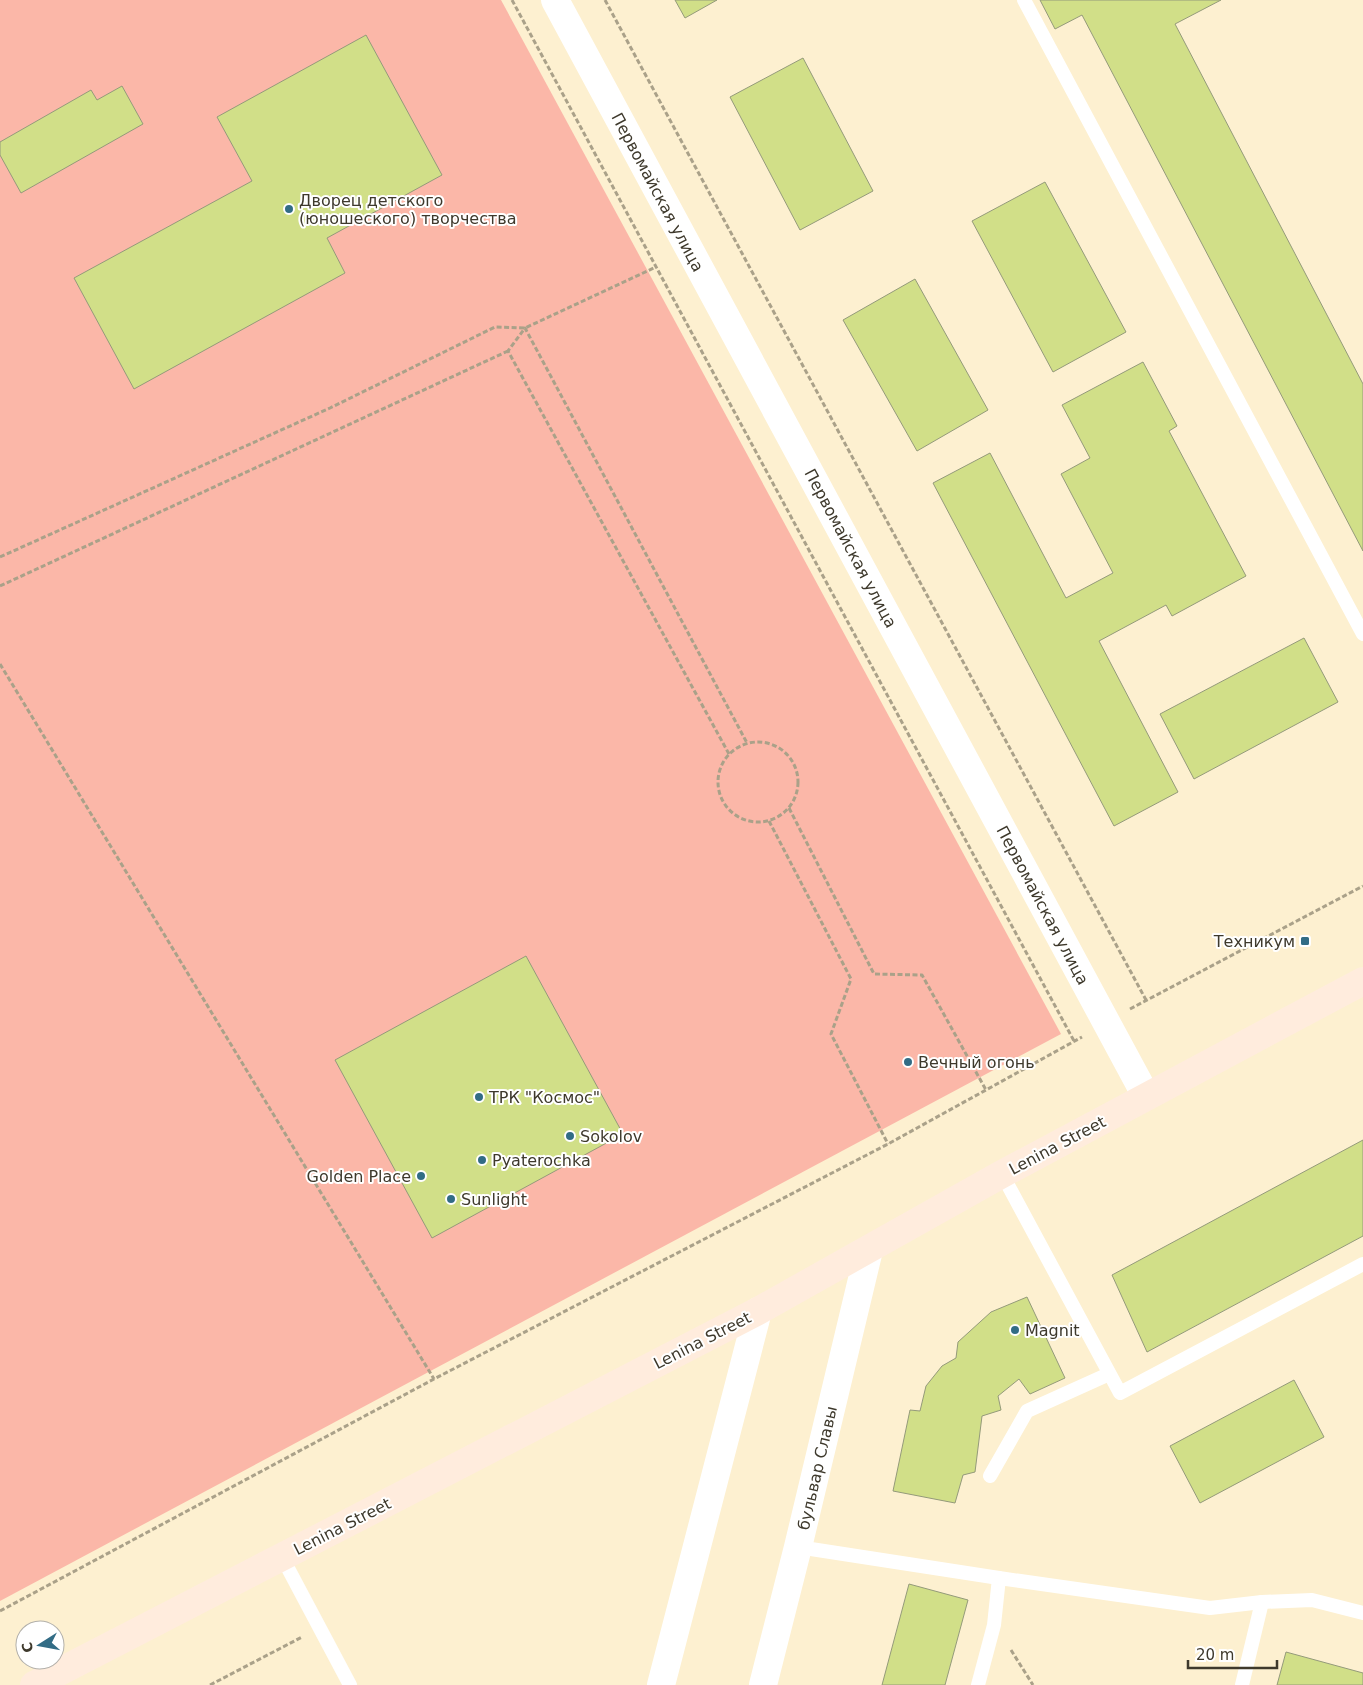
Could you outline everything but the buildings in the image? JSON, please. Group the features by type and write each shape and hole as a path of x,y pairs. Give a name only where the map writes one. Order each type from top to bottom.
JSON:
{"main road":[{"name":"Lenina Street","path":"34,1685 758,1311 1002,1174 1363,981"}],"street":[{"name":"Первомайская улица","path":"555,0 1146,1096"},
{"name":"бульвар Славы","path":"763,1685 869,1250"},
{"path":"661,1685 758,1311"}],"lane":[{"path":"1024,0 1363,634"},
{"path":"1002,1174 1120,1393 1363,1264"},
{"path":"990,1476 1027,1411 1109,1374"},
{"path":"798,1547 1210,1608 1262,1602 1312,1600 1363,1613"},
{"path":"282,1557 350,1685"},
{"path":"978,1685 994,1625 999,1578"},
{"path":"1242,1685 1262,1602"}],"path":[{"path":"512,0 1074,1041"},
{"path":"605,0 1146,1000"},
{"path":"0,556 330,408 495,327 525,328 656,267"},
{"path":"0,586 508,351 525,328"},
{"path":"525,328 747,743"},
{"path":"508,351 729,754"},
{"path":"0,664 434,1379"},
{"path":"760,742 772,744 792,760 796,772 798,785 795,798 780,816 769,821 756,823 743,820 732,813 723,803 718,791 717,778 721,765 737,747 747,743 760,742"},
{"path":"788,808 874,974 922,975 986,1090"},
{"path":"769,821 851,979 831,1034 888,1144"},
{"path":"1127,1010 1363,886"},
{"path":"0,1611 434,1379 888,1144 1088,1034"},
{"path":"994,1625 1033,1685"},
{"path":"210,1685 320,1628"}],"shaded area":[{"path":"0,0 501,0 1061,1034 0,1601"}],"place":[{"name":"Дворец детского (юношеского) творчества","path":"289,209"},
{"name":"Техникум","path":"1305,941"},
{"name":"Вечный огонь","path":"908,1062"},
{"name":"ТРК \"Космос\"","path":"479,1097"},
{"name":"Sokolov","path":"570,1136"},
{"name":"Pyaterochka","path":"482,1160"},
{"name":"Golden Place","path":"421,1176"},
{"name":"Sunlight","path":"451,1199"},
{"name":"Magnit","path":"1015,1330"}]}
